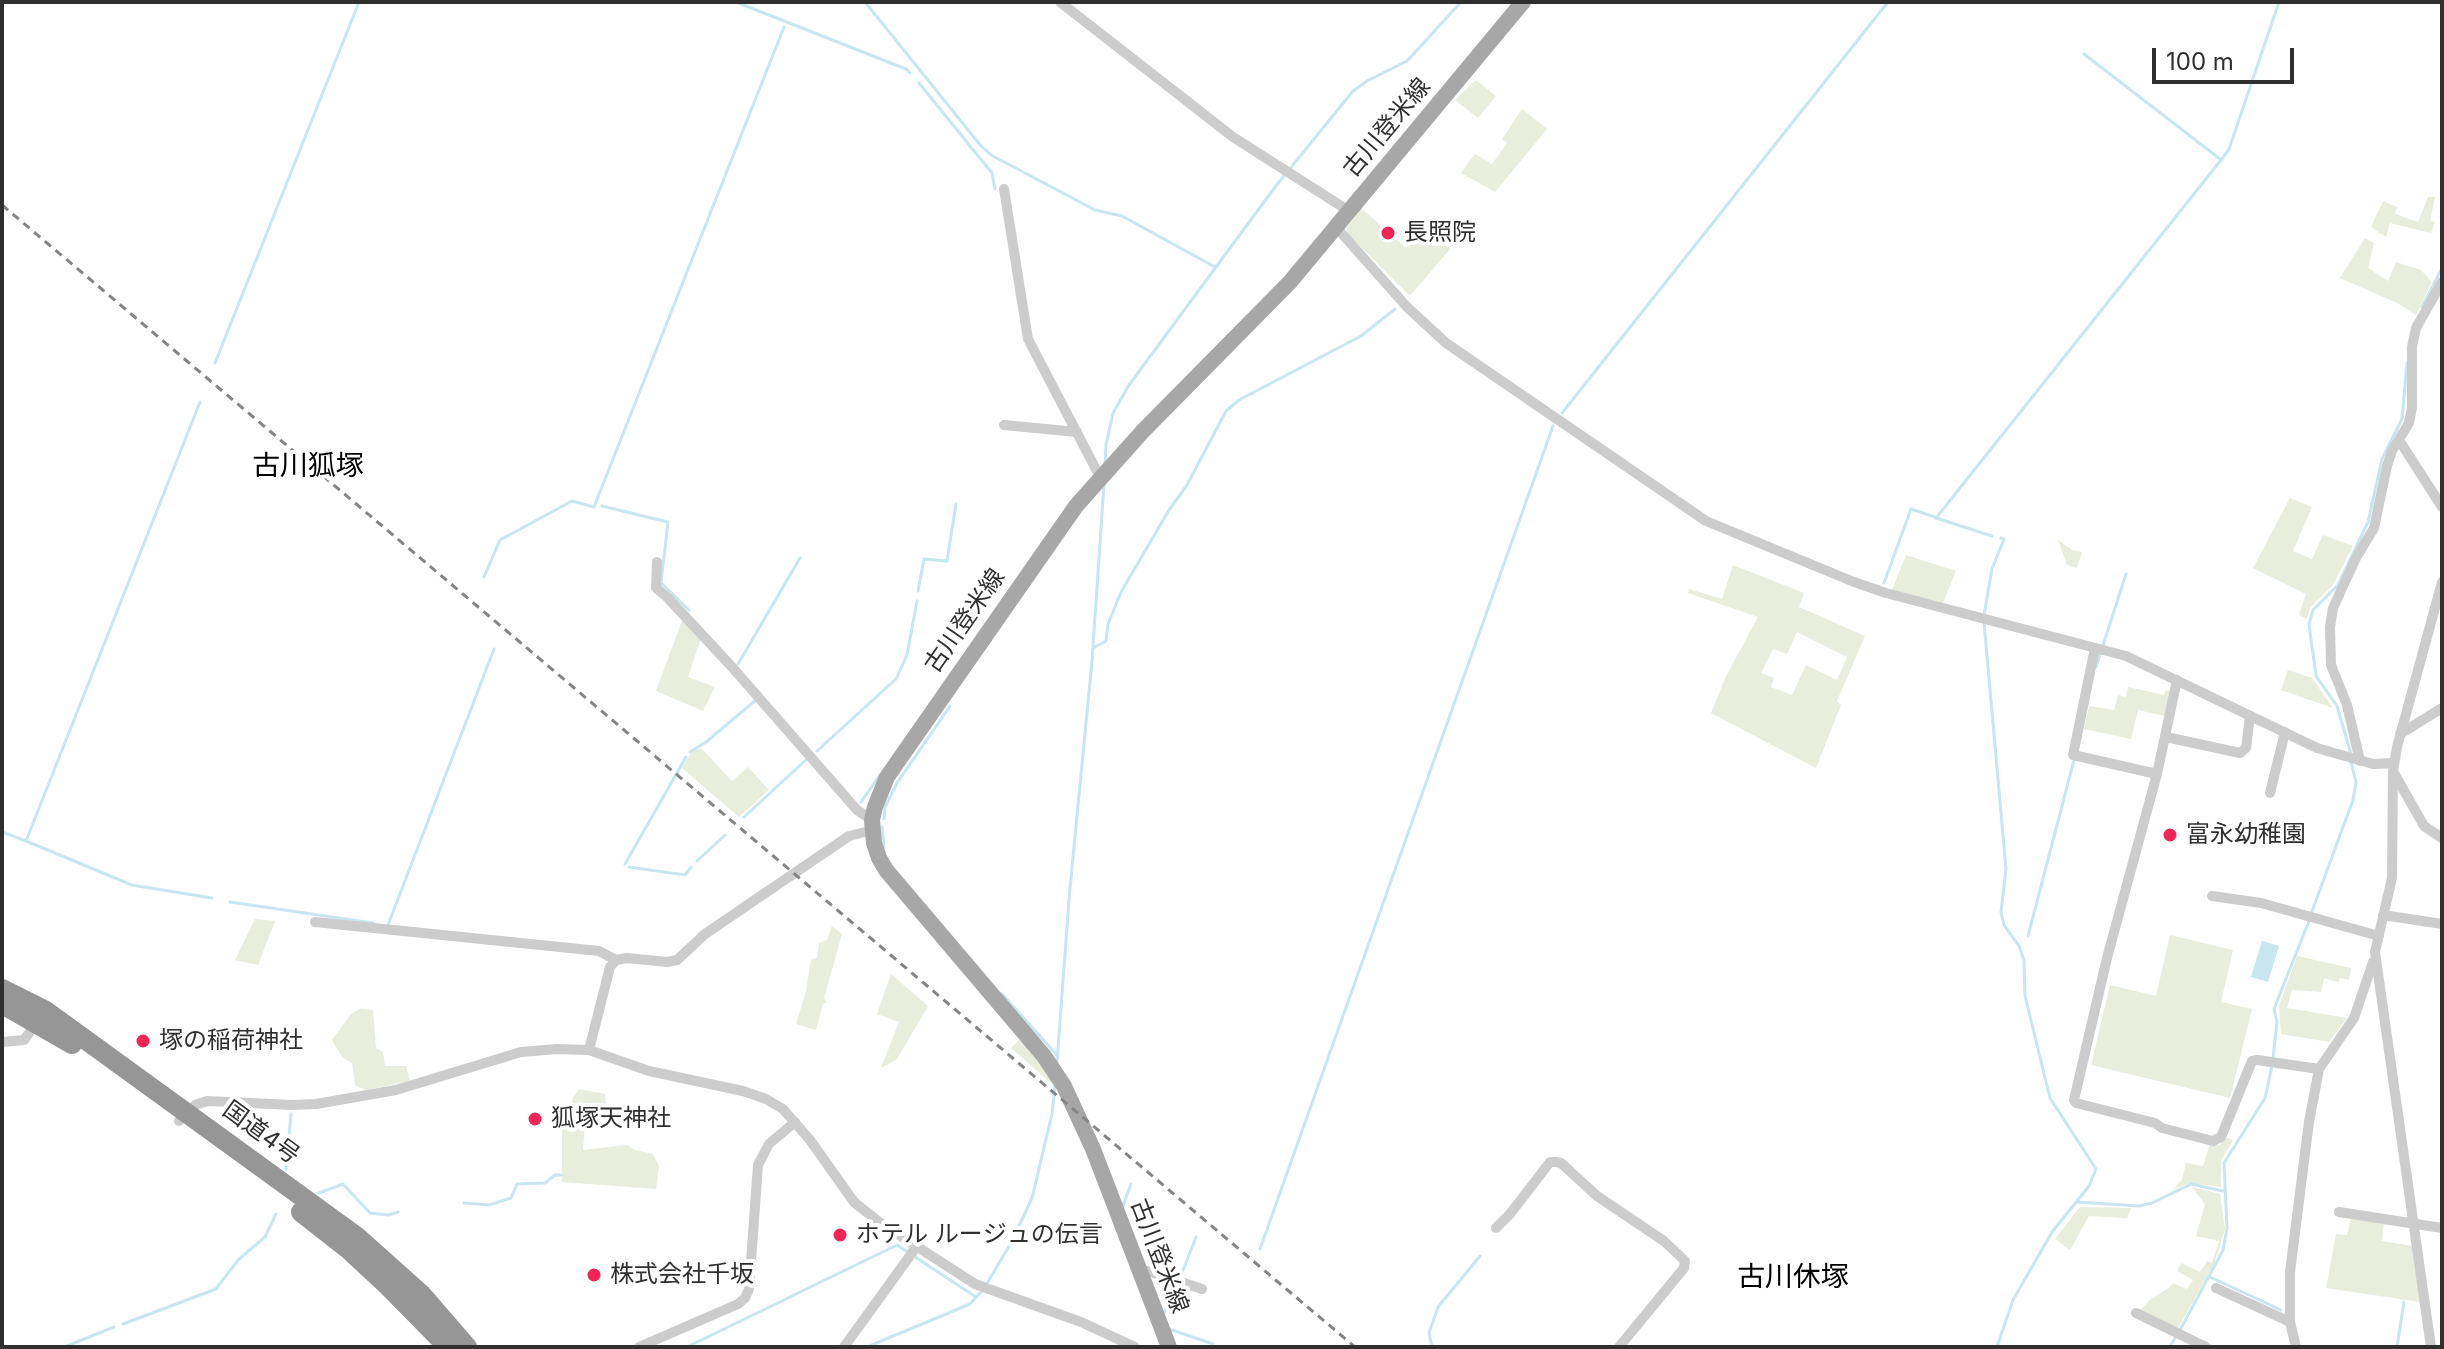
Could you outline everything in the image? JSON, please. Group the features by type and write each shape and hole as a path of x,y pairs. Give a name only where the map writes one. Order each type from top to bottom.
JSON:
{"highway":[{"name":"国道4号","path":"2,989 379,1256 422,1295 467,1347"},
{"name":"国道4号","path":"2,1004 41,1017"},
{"name":"国道4号","path":"183,1116 347,1248 448,1347"}],"main road":[{"name":"古川登米線","path":"1169,1347 1093,1149 1064,1086 1046,1058 886,870 879,858 873,825 875,807 887,777 1035,563 1104,474 1255,320 1523,2"}],"street":[{"path":"1060,2 1233,137 1349,211"},
{"path":"1004,189 1028,339 1077,432 1104,474"},
{"path":"1336,227 1407,307 1446,343 1706,521 1854,582 2142,662 2317,748 2394,767"},
{"path":"2358,760 2347,705 2331,665 2333,608 2374,528 2387,466 2409,423 2412,408 2412,347 2416,328 2442,282"},
{"path":"1004,425 1077,432"},
{"path":"2399,440 2442,507"},
{"path":"315,922 599,951 616,960 627,958 667,962 677,960 705,934 849,836 873,825 732,667 656,588 657,562"},
{"path":"2296,1347 2290,1322 2293,1246 2319,1069 2354,1018 2371,972 2392,878 2394,767 2400,734 2442,582"},
{"path":"2099,649 2073,755 2157,774"},
{"path":"2177,680 2157,774 2107,958 2074,1100 2213,1141 2221,1137 2252,1061 2319,1069"},
{"path":"2400,734 2442,708"},
{"path":"2166,737 2240,753 2246,748 2250,716"},
{"path":"2270,793 2285,732"},
{"path":"2394,767 2424,826 2442,838"},
{"path":"2212,896 2261,903 2379,936"},
{"path":"2383,915 2442,924"},
{"path":"2375,952 2431,1347"},
{"path":"589,1050 610,967 616,960"},
{"path":"2,1042 24,1040 41,1017"},
{"path":"183,1116 207,1101 293,1105 357,1098 396,1090 521,1052 589,1050 649,1071 755,1095 783,1109 854,1202 916,1247 986,1288 1081,1322 1135,1347"},
{"path":"639,1347 738,1304 745,1298 749,1289 758,1165 769,1144 795,1122"},
{"path":"1496,1228 1550,1162 1556,1162 1561,1163 1597,1196 1664,1241 1685,1261 1684,1268 1619,1347"},
{"path":"2339,1212 2414,1224 2442,1225"},
{"path":"844,1347 916,1247"},
{"path":"1140,1274 1148,1271 1202,1289"},
{"path":"2216,1288 2290,1322"},
{"path":"2136,1313 2206,1347"}],"green space":[{"path":"1476,80 1496,96 1478,118 1455,100"},
{"path":"1522,109 1547,129 1495,192 1461,173 1475,154 1492,164 1507,143 1502,139"},
{"path":"2428,197 2435,197 2430,221 2435,222 2431,233 2390,223 2386,237 2371,227 2383,201 2397,207 2395,214 2418,222"},
{"path":"1361,208 1406,248 1424,227 1450,249 1410,296 1347,233 1347,227"},
{"path":"2365,238 2374,243 2368,268 2388,281 2396,262 2421,270 2432,282 2416,315 2397,303 2340,278"},
{"path":"2290,498 2312,507 2293,551 2312,559 2323,535 2353,546 2333,585 2310,608 2307,619 2299,615 2306,594 2253,568"},
{"path":"2058,540 2072,550 2082,552 2077,568 2067,565"},
{"path":"1906,555 1956,571 1943,603 1892,590"},
{"path":"1733,565 1804,593 1799,607 1865,636 1837,701 1841,705 1816,768 1711,713 1726,676 1758,617 1688,593 1689,589 1722,599","holes":["1797,632 1847,657 1837,680 1806,665 1792,695 1771,687 1774,678 1761,673 1773,649 1787,654"]},
{"path":"683,618 701,638 688,677 715,687 703,711 656,691"},
{"path":"2288,670 2312,678 2333,708 2281,690"},
{"path":"2128,687 2164,695 2166,690 2170,691 2165,716 2138,710 2131,739 2084,729 2089,706 2114,710 2118,695 2126,697"},
{"path":"701,748 732,781 748,767 769,790 739,817 682,768 692,751"},
{"path":"255,919 275,921 258,965 235,960"},
{"path":"832,926 842,934 824,998 827,1002 823,1004 816,1030 796,1024 811,959 817,958 819,943 827,940"},
{"path":"2170,935 2233,950 2221,1002 2252,1009 2230,1098 2091,1065 2110,985 2156,996"},
{"path":"2297,956 2351,968 2349,980 2340,978 2338,982 2324,978 2321,992 2292,990 2287,1008 2347,1018 2329,1042 2281,1034 2279,1006"},
{"path":"891,974 928,1006 897,1059 881,1068 899,1022 877,1014"},
{"path":"360,1009 373,1010 376,1048 383,1052 385,1066 406,1066 410,1081 366,1090 355,1085 352,1063 342,1057 332,1040 351,1014"},
{"path":"1022,1037 1053,1076 1052,1084 1011,1048"},
{"path":"579,1089 605,1094 606,1105 590,1105 586,1109 583,1150 627,1145 653,1154 659,1166 656,1189 562,1182 562,1130"},
{"path":"2225,1137 2233,1140 2221,1160 2221,1187 2190,1183 2173,1189 2182,1180 2186,1163 2203,1166 2210,1144 2220,1145"},
{"path":"2192,1187 2220,1194 2225,1229 2214,1264 2177,1330 2139,1311 2172,1283 2187,1289 2193,1280 2177,1271 2181,1263 2200,1272 2207,1261 2212,1263 2219,1241 2196,1236 2205,1204"},
{"path":"2080,1207 2131,1208 2127,1218 2089,1216 2070,1250 2055,1239"},
{"path":"2351,1217 2384,1223 2382,1241 2412,1246 2420,1302 2326,1288 2336,1234 2347,1235"}],"water":[{"path":"2262,941 2279,946 2268,982 2251,977"}],"waterway":[{"path":"215,363 359,2"},
{"path":"736,2 910,73"},
{"path":"865,2 991,155 1095,210 1122,216 1215,267"},
{"path":"1105,465 1113,413 1129,385 1275,187 1353,91 1407,61 1461,2"},
{"path":"1562,413 1888,2"},
{"path":"1992,536 1936,518 2229,149 2279,2"},
{"path":"484,577 500,540 572,501 594,507 784,27"},
{"path":"2084,54 2220,159"},
{"path":"919,83 992,173 995,189"},
{"path":"2422,307 2442,268"},
{"path":"1093,648 1106,641 1108,624 1121,592 1187,485 1226,411 1239,400 1361,336 1395,309"},
{"path":"2351,754 2337,706 2316,676 2309,624 2313,610 2338,585 2368,522 2382,459 2402,419 2407,363"},
{"path":"2,832 26,841 200,402"},
{"path":"1260,1249 1553,426"},
{"path":"1057,1063 1104,484"},
{"path":"918,591 924,559 947,561 956,504"},
{"path":"602,506 668,522 661,583 689,610"},
{"path":"1884,583 1911,509 1935,517"},
{"path":"1984,615 1992,569 2004,539 2001,538"},
{"path":"738,664 800,558"},
{"path":"2096,667 2126,574"},
{"path":"817,751 896,679 907,655 917,601"},
{"path":"1984,622 2006,869 2001,912 2004,925 2019,946 2024,960 2025,996 2050,1098 2096,1169 2089,1186 2052,1232 2013,1300 1997,1347"},
{"path":"388,925 494,649"},
{"path":"690,752 756,700"},
{"path":"884,819 885,807 897,783 950,706"},
{"path":"625,864 686,757"},
{"path":"744,817 807,759"},
{"path":"2028,936 2074,760"},
{"path":"2311,914 2353,800 2356,782 2351,762"},
{"path":"861,802 880,775"},
{"path":"882,827 884,848"},
{"path":"697,861 725,835"},
{"path":"26,841 132,885 212,898"},
{"path":"629,867 685,875 691,867"},
{"path":"230,902 373,923"},
{"path":"2273,1058 2277,1022 2274,1009 2309,921"},
{"path":"1001,993 1058,1056"},
{"path":"2180,1330 2223,1250 2227,1228 2224,1163 2265,1098 2272,1066"},
{"path":"986,1285 1011,1243 1032,1198 1052,1114 1055,1086"},
{"path":"286,1169 291,1114"},
{"path":"464,1203 489,1205 511,1198 517,1184 545,1183 555,1175 561,1175"},
{"path":"319,1193 343,1184 370,1213 389,1215 398,1212"},
{"path":"1123,1206 1131,1184"},
{"path":"2077,1202 2139,1206 2191,1184 2223,1191"},
{"path":"123,1324 216,1289 238,1260 265,1237 276,1214"},
{"path":"1182,1273 1196,1237"},
{"path":"687,1347 897,1245 976,1297"},
{"path":"1432,1347 1429,1333 1438,1307 1480,1256"},
{"path":"2210,1277 2281,1310"},
{"path":"1164,1313 1176,1285"},
{"path":"867,1347 970,1304 982,1291"},
{"path":"2397,1347 2404,1302"},
{"path":"64,1347 114,1327"},
{"path":"1169,1329 1213,1344"},
{"path":"2170,1347 2176,1336"}],"railway":[{"path":"2,205 1355,1347"}],"place":[{"name":"長照院","path":"1388,233"},
{"name":"富永幼稚園","path":"2170,835"},
{"name":"塚の稲荷神社","path":"143,1041"},
{"name":"狐塚天神社","path":"535,1119"},
{"name":"ホテル ルージュの伝言","path":"840,1235"},
{"name":"株式会社千坂","path":"594,1275"}],"district":[{"name":"古川狐塚","path":"308,467"},
{"name":"古川休塚","path":"1793,1278"}]}
